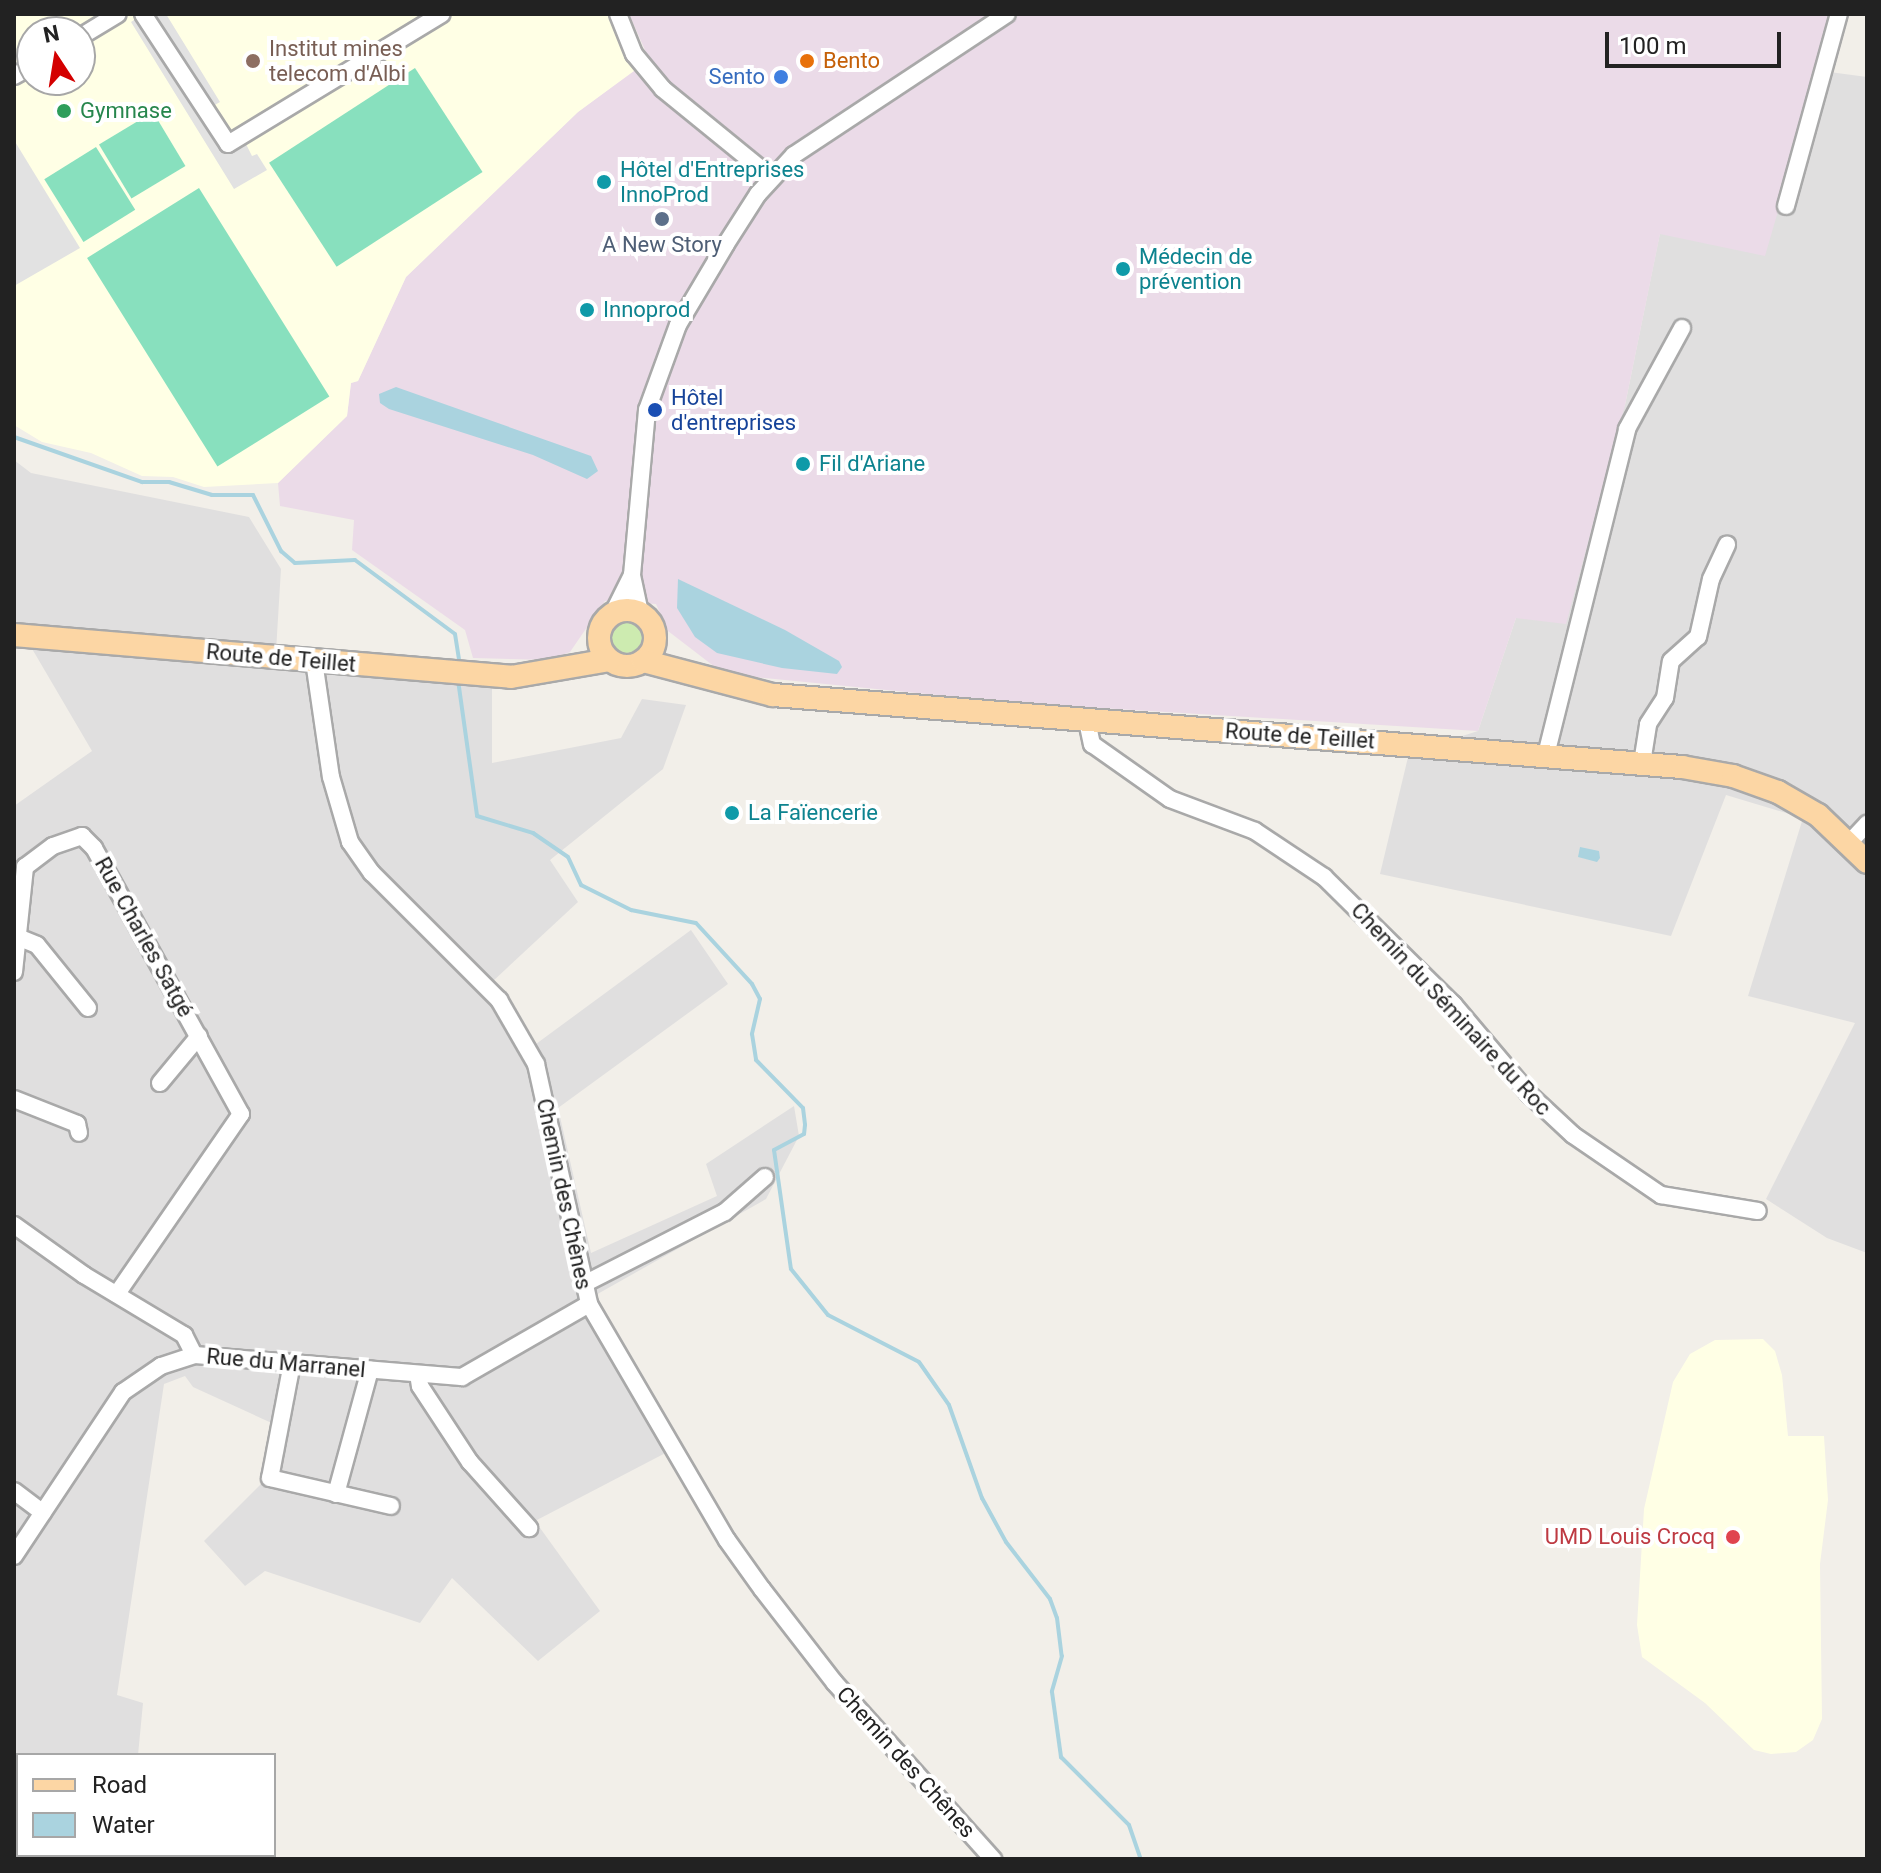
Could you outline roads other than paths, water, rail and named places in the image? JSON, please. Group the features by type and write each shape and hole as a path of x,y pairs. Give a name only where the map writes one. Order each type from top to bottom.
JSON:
{"main road":[{"path":"613,613 640,613 651,623 655,638 643,661 622,665 609,660 599,635 613,613"},
{"name":"Route de Teillet","path":"14,635 511,677 609,660"},
{"name":"Route de Teillet","path":"549,672 580,655 599,635"},
{"name":"Route de Teillet","path":"655,638 707,679"},
{"name":"Route de Teillet","path":"643,661 773,695 1642,763 1733,776 1778,792 1818,815 1850,842 1867,862"}],"street":[{"path":"96,27 118,14"},
{"path":"143,14 228,144 442,14"},
{"path":"618,14 634,54 663,89 771,177"},
{"path":"640,613 632,575 642,441 659,369 678,325 771,177 841,123 1007,14"},
{"path":"1786,206 1839,14"},
{"path":"1546,755 1627,429 1682,328"},
{"path":"1642,763 1648,724 1665,698 1671,661 1698,637 1711,579 1727,544"},
{"path":"613,613 632,575"},
{"name":"Chemin des Chênes","path":"314,661 333,788 350,842 372,873 499,1000 536,1064 589,1304 727,1540 762,1589 835,1683 993,1859"},
{"name":"Chemin du Séminaire du Roc","path":"1087,721 1092,744 1170,799 1255,831 1324,877 1453,1004 1529,1094 1573,1135 1661,1195 1758,1211"},
{"path":"1850,842 1867,824"},
{"name":"Rue Charles Satgé","path":"14,972 20,938 25,867 53,846 82,836 94,848 241,1114 117,1294"},
{"path":"20,938 37,945 88,1008"},
{"name":"Rue Charles Satgé","path":"160,1083 199,1036"},
{"path":"14,1099 77,1124 79,1133"},
{"path":"584,1284 725,1212 765,1177"},
{"path":"14,1225 184,1335 194,1355"},
{"name":"Rue du Marranel","path":"14,1556 123,1392 141,1374 194,1355 462,1377 589,1304"},
{"path":"292,1363 270,1478 391,1506"},
{"path":"336,1494 370,1370"},
{"path":"418,1374 420,1386 470,1462 529,1528"},
{"path":"14,1491 43,1513"}],"water":[{"path":"396,387 591,456 598,471 587,479 533,455 389,409 380,403 379,394"},
{"path":"678,579 785,630 839,661 842,667 837,674 782,668 717,653 695,637 677,608"},
{"path":"1580,847 1599,851 1600,858 1597,862 1578,857"}],"waterway":[{"path":"14,437 142,482 169,482 212,495 253,495 281,551 295,563 355,560 455,634 459,659"},
{"path":"458,680 477,816 533,833 568,857 581,885 631,910 696,923 752,984 760,999 752,1034 756,1060 803,1108 804,1134 774,1150 791,1269 828,1315 919,1362 949,1405 982,1498 1006,1542 1050,1599 1057,1618 1062,1656 1052,1692 1061,1757 1129,1825 1141,1859"}],"place":[{"name":"Institut mines telecom d'Albi","path":"253,61"},
{"name":"Bento","path":"807,61"},
{"name":"Sento","path":"781,77"},
{"name":"Gymnase","path":"64,111"},
{"name":"Hôtel d'Entreprises InnoProd","path":"604,182"},
{"name":"A New Story","path":"662,219"},
{"name":"Médecin de prévention","path":"1123,269"},
{"name":"Innoprod","path":"587,310"},
{"name":"Hôtel d'entreprises","path":"655,410"},
{"name":"Fil d'Ariane","path":"803,464"},
{"name":"La Faïencerie","path":"732,813"},
{"name":"UMD Louis Crocq","path":"1733,1537"}]}
